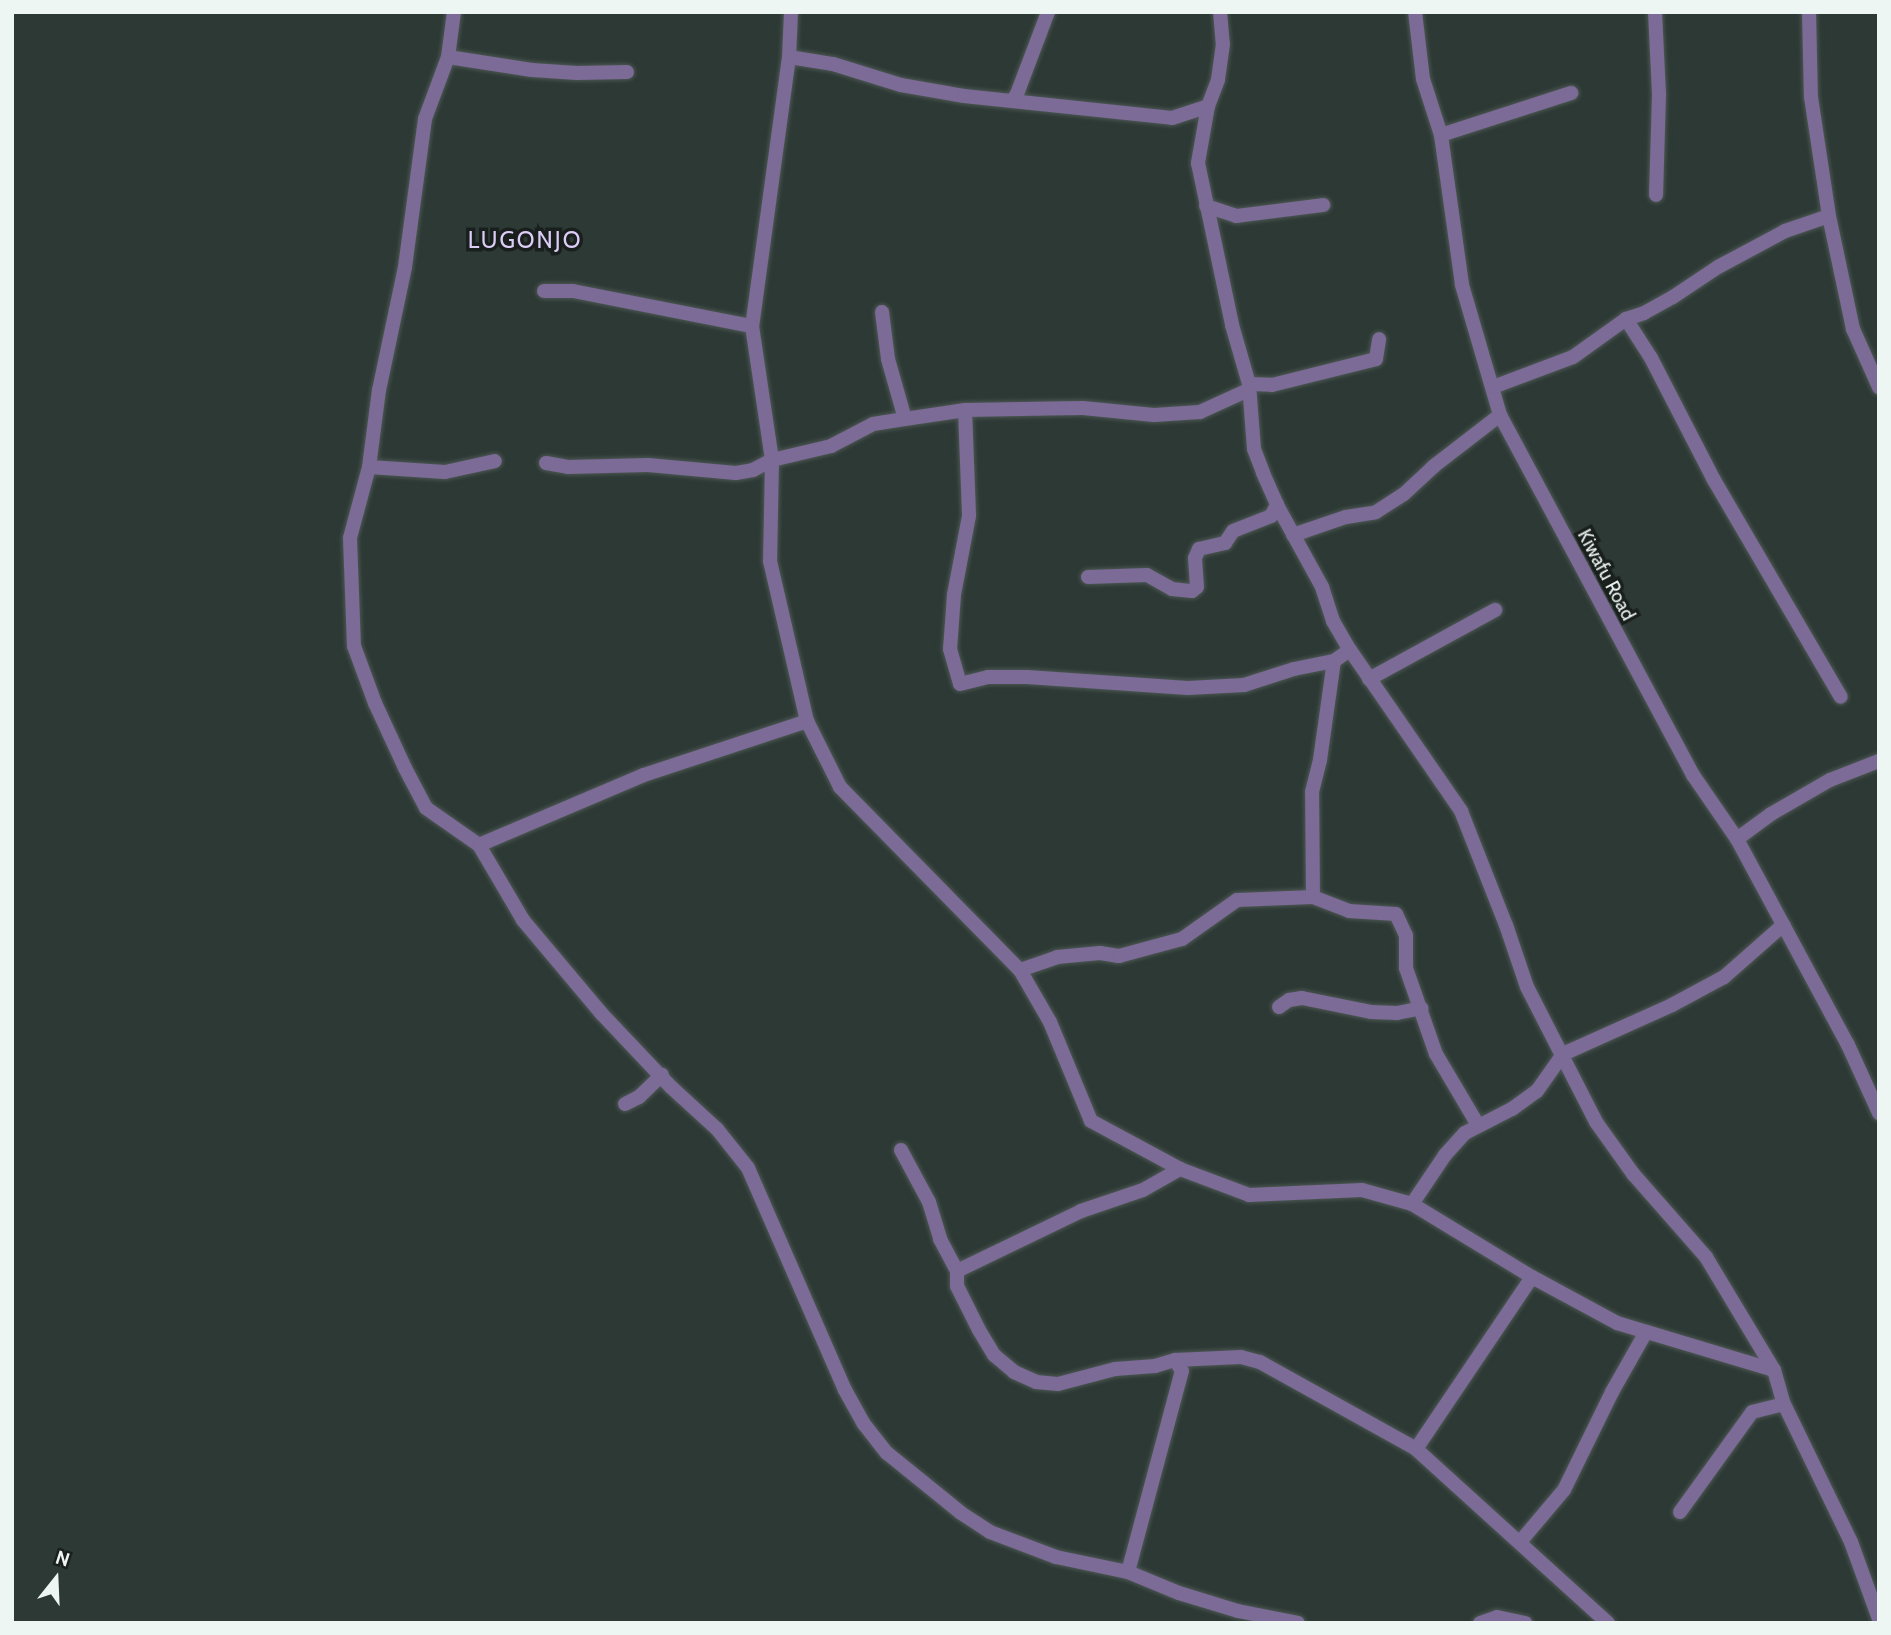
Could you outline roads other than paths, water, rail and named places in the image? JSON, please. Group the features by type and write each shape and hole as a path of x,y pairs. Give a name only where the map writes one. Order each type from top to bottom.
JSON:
{"street":[{"path":"454,12 448,57 425,119 405,267 379,390 369,467 350,537 354,646 374,703 426,808 479,845 523,920 601,1013 717,1129 748,1168 845,1390 875,1441 961,1513 990,1532 1056,1557 1128,1572 1179,1593 1238,1611 1298,1623"},
{"path":"791,12 789,57 752,326 772,460 770,561 807,721 840,787 1020,970 1050,1022 1091,1121 1180,1170 1249,1195 1362,1190 1412,1204 1532,1278 1617,1323 1773,1370"},
{"path":"1012,101 1048,12"},
{"path":"1220,12 1223,44 1218,80 1208,106 1198,163 1232,325 1249,387 1254,449 1277,505 1322,587 1334,621 1350,650 1461,811 1502,914 1527,987 1596,1122 1634,1175 1706,1257 1773,1370 1784,1405 1851,1542 1879,1619"},
{"name":"Kiwafu Road","path":"1415,12 1423,79 1441,135 1462,285 1500,415 1693,775 1737,839 1848,1045 1879,1113"},
{"path":"1655,12 1659,95 1656,195"},
{"path":"1809,12 1811,97 1829,216 1853,328 1879,387"},
{"path":"448,57 532,70 626,72"},
{"path":"789,57 833,64 901,85 1012,101 1172,118 1208,106"},
{"path":"1441,135 1571,93"},
{"path":"1206,206 1236,216 1323,205"},
{"path":"1493,387 1573,357 1626,319 1644,313 1718,267 1785,231 1829,216"},
{"path":"544,291 573,291 752,326"},
{"path":"882,312 888,359 905,419"},
{"path":"1626,319 1651,358 1714,480 1841,697"},
{"path":"546,463 578,468 648,465 736,473 753,470 772,460 831,446 873,424 965,410 1083,408 1154,415 1200,412 1249,387 1272,385 1376,359 1379,340"},
{"path":"965,410 969,516 954,595 950,649 960,684 988,677 1027,677 1188,688 1244,685 1294,669 1334,661 1350,650"},
{"path":"1293,535 1346,517 1376,512 1404,494 1434,466 1500,415"},
{"path":"369,467 445,472 495,461"},
{"path":"1088,577 1147,575 1172,589 1192,591 1197,587 1195,558 1199,549 1225,543 1233,531 1271,516 1277,505"},
{"path":"1369,679 1495,610"},
{"path":"1313,897 1312,792 1320,760 1334,661"},
{"path":"479,845 644,775 807,721"},
{"path":"1737,839 1771,814 1830,780 1879,761"},
{"path":"1020,970 1066,955 1100,953 1119,956 1182,939 1237,900 1313,897 1349,911 1396,914 1406,935 1406,968 1436,1054 1478,1125"},
{"path":"1412,1204 1445,1155 1465,1133 1512,1109 1537,1091 1563,1054 1672,1005 1724,977 1783,925"},
{"path":"1279,1007 1289,1000 1302,998 1371,1012 1396,1013 1422,1008"},
{"path":"625,1104 639,1097 662,1075"},
{"path":"901,1150 929,1202 940,1239 957,1271 957,1286 994,1355 1014,1372 1035,1382 1058,1384 1115,1369 1155,1366 1175,1360 1241,1357 1260,1362 1416,1449 1608,1623"},
{"path":"957,1271 1081,1210 1143,1190 1180,1170"},
{"path":"1416,1449 1532,1278"},
{"path":"1520,1542 1564,1490 1612,1392 1646,1332"},
{"path":"1128,1572 1182,1371 1175,1360"},
{"path":"1680,1512 1752,1412 1784,1405"},
{"path":"1480,1623 1497,1617 1525,1623"}],"district":[{"name":"LUGONJO","path":"525,240"}]}
